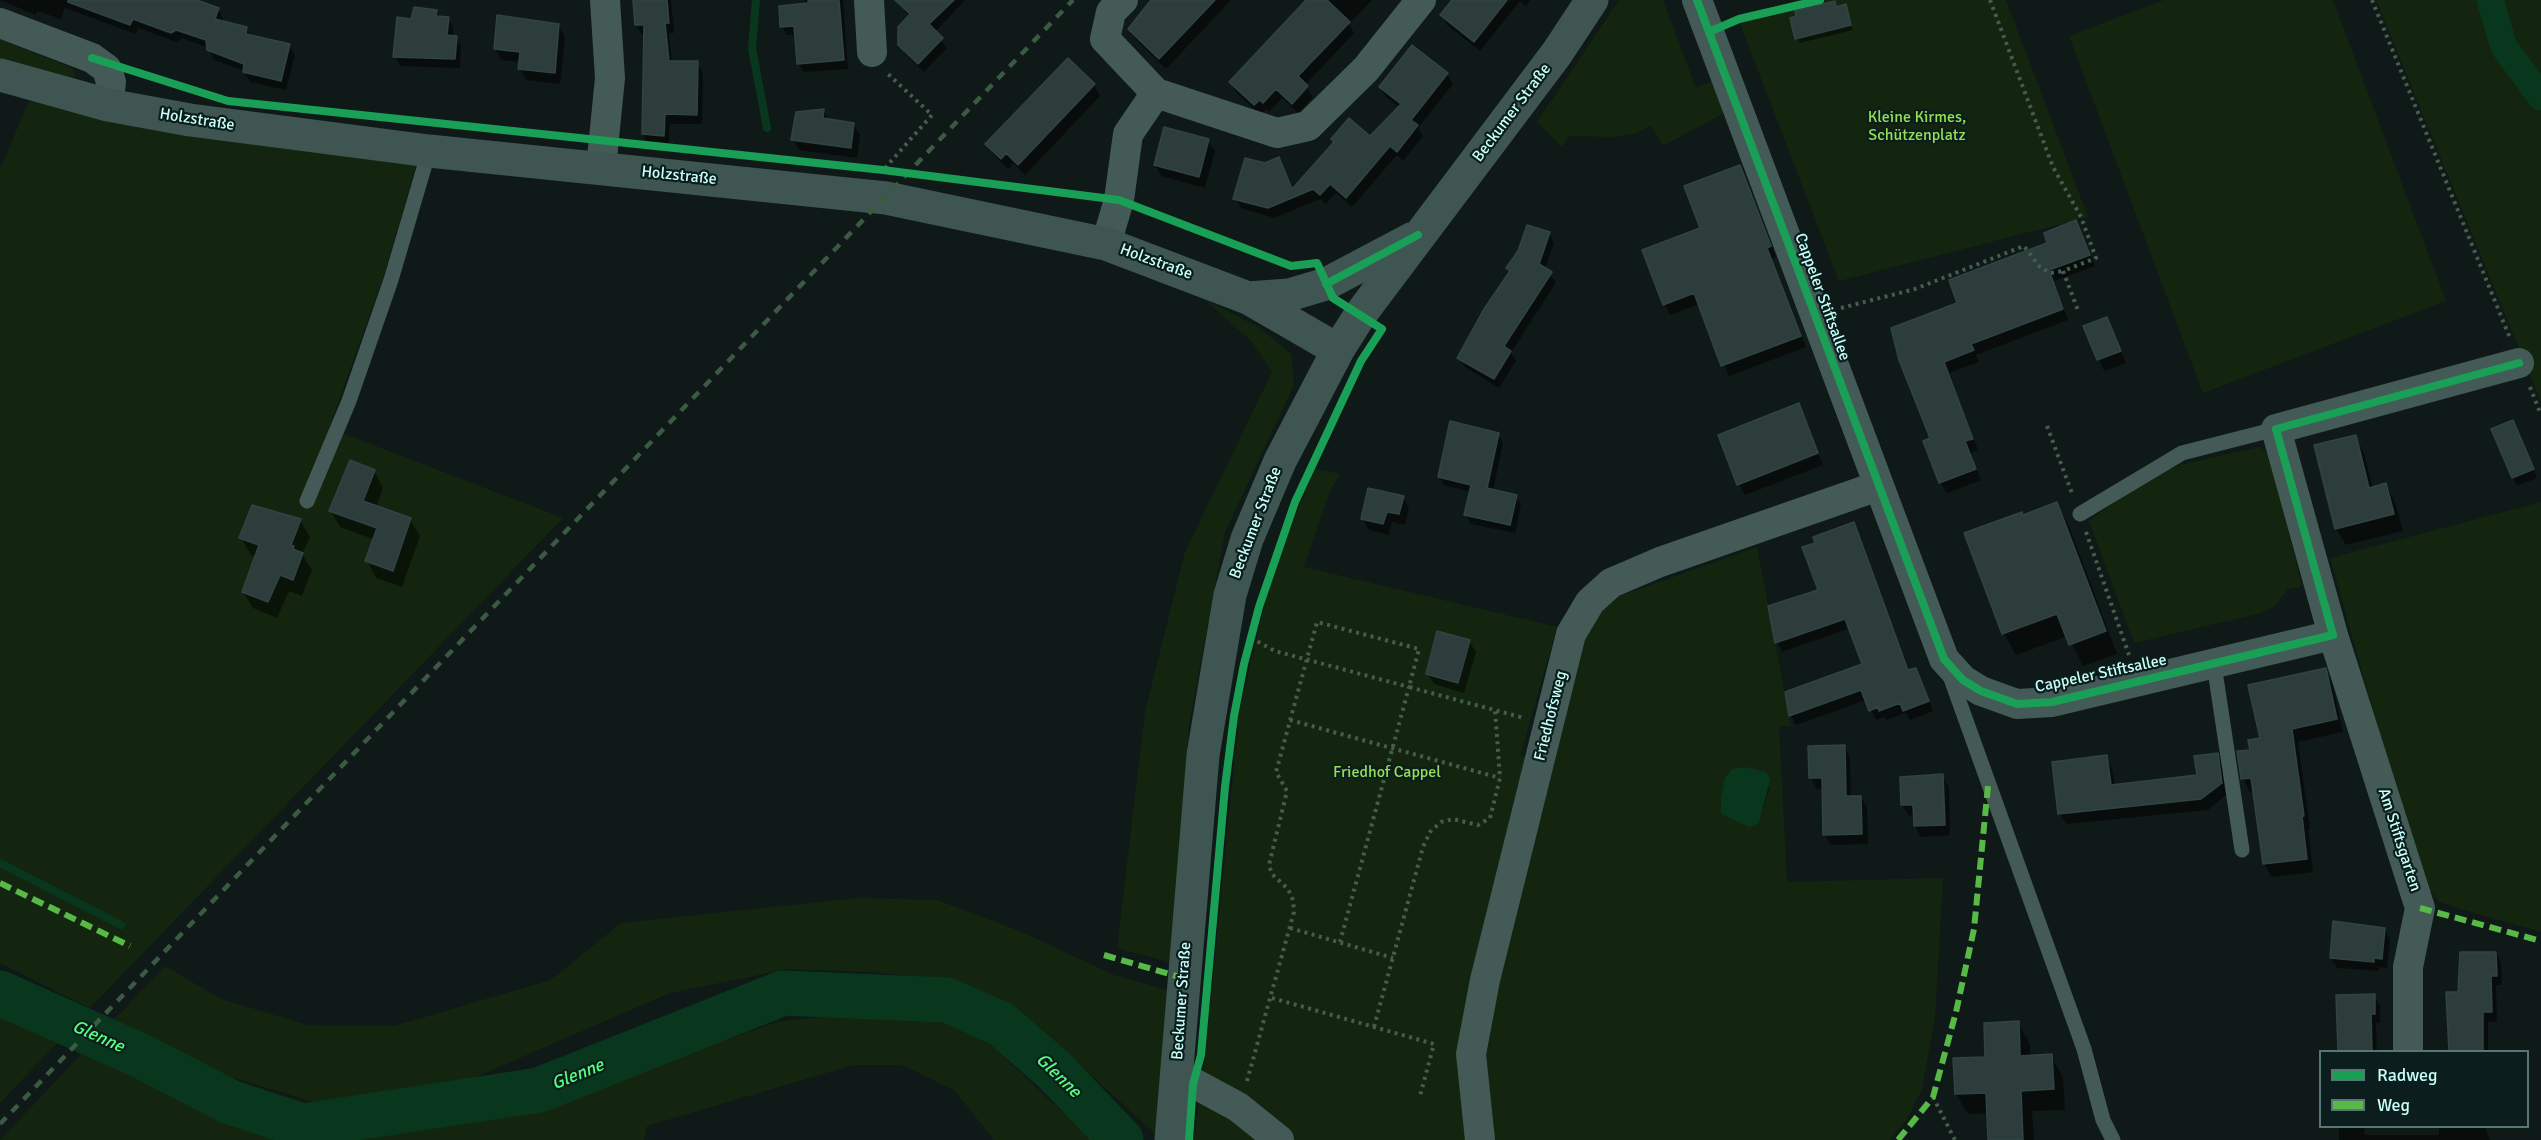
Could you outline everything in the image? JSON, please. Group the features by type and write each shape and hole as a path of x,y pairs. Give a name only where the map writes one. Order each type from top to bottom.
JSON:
{"main road":[{"name":"Beckumer Straße","path":"1171,1140 1203,755 1230,595 1247,538 1280,461 1338,350 1418,235 1550,62 1592,0"},
{"name":"Holzstraße","path":"0,75 108,105 190,120 429,151 886,198 1106,244 1248,298 1338,350"},
{"path":"1248,298 1289,295 1326,284 1418,235"}],"street":[{"path":"601,168 609,78 605,0"},
{"path":"869,0 872,52"},
{"path":"1123,0 1111,12 1105,39 1156,93 1277,133 1308,126 1366,69 1421,0"},
{"name":"Cappeler Stiftsallee","path":"1697,0 1944,659 1963,680 1981,691 2017,704 2052,702 2333,635"},
{"path":"0,22 93,58 107,69 111,82 108,105"},
{"path":"1106,244 1119,200 1128,134 1156,93"},
{"path":"2333,635 2276,429 2519,363"},
{"name":"Friedhofsweg","path":"1480,1140 1471,1054 1485,980 1571,634 1590,602 1611,583 1660,562 1878,486"},
{"name":"Am Stiftsgarten","path":"2333,635 2420,908 2408,967 2408,1050"},
{"path":"1177,1075 1238,1107 1279,1140"}],"lane":[{"path":"307,501 349,401 391,280 429,151"},
{"path":"2080,514 2182,453 2276,429"},
{"name":"Cappeler Stiftsallee","path":"1944,659 2084,1049 2103,1120 2113,1140"},
{"path":"2214,664 2242,850"}],"path":[{"path":"1814,316 1915,289 2024,246 2039,266 2050,273 2063,271 2096,258 2081,217 2053,167 1990,0"},
{"path":"2372,0 2541,415"},
{"path":"872,52 886,72 932,115 883,170"},
{"path":"2063,271 2079,313"},
{"path":"2048,426 2138,681"},
{"path":"1238,1107 1272,998 1290,928 1293,900 1288,888 1272,874 1269,865 1287,791 1276,772 1317,622 1419,649 1340,942"},
{"path":"1251,638 1275,651 1549,724"},
{"path":"1374,1027 1423,847 1430,832 1441,822 1453,819 1478,825 1491,818 1500,778 1495,710"},
{"path":"1290,720 1500,778"},
{"path":"1290,928 1393,958"},
{"path":"1272,998 1434,1044 1420,1096"},
{"path":"1933,1097 1955,1140"}],"green space":[{"path":"1619,0 1663,0 1696,88 1715,80 1726,112 1663,146 1651,126 1634,134 1611,137 1569,136 1562,147 1537,122"},
{"name":"Kleine Kirmes, Schützenplatz","path":"1800,0 2006,0 2088,217 1839,281 1737,16"},
{"path":"2164,0 2333,0 2446,301 2203,393 2069,36"},
{"path":"2376,0 2541,0 2541,402 2380,10"},
{"path":"0,39 72,68 76,76 69,81 0,59"},
{"path":"29,101 110,118 417,163 383,278 329,428 563,518 90,1008 0,963 0,169"},
{"path":"1204,299 1260,328 1291,354 1294,385 1225,532 1189,725 1172,963 1117,948 1145,712 1185,552 1272,372 1251,341"},
{"path":"2260,447 2269,455 2302,586 2288,589 2276,605 2261,613 2134,643 2089,521 2148,478 2180,465"},
{"name":"Friedhof Cappel","path":"1315,469 1341,474 1331,488 1304,567 1557,627 1520,756 1528,758 1468,1140 1193,1140 1204,1067 1239,713 1266,598 1291,526"},
{"path":"2541,502 2541,932 2440,902 2426,887 2420,876 2330,558"},
{"path":"1757,547 1791,726 1779,726 1787,882 1943,878 1935,1017 1922,1089 1906,1121 1890,1140 1492,1140 1485,1057 1496,986 1583,643 1593,622 1606,605 1620,596","holes":["1725,778 1770,787 1759,823 1721,814 1721,796"]},
{"path":"858,898 937,900 1022,932 1114,975 1170,991 1160,1138 1067,1053 1009,1011 953,984 877,972 787,969 670,993 441,1092 323,1105 215,1072 113,1021 165,966 221,999 307,1025 394,1026 551,980 621,923"},
{"path":"875,1011 944,1019 989,1043 1092,1140 994,1140 954,1090 902,1065 853,1065 647,1126 644,1140 324,1140 454,1126 553,1101 777,1022"},
{"path":"0,1017 59,1041 0,1103"},
{"path":"87,1048 230,1122 302,1140 0,1140"}],"shaded area":[{"path":"1745,767 1766,772 1770,780 1759,823 1749,827 1721,814 1721,796 1725,778 1732,769"}],"building":[{"path":"68,0 197,0 219,8 215,19 247,27 246,34 290,44 281,81 243,72 244,64 207,50 206,40 176,30 171,33 133,19 130,25 68,2"},
{"path":"633,0 667,0 669,23 665,23 669,61 698,61 697,115 665,114 664,136 642,134 644,25 635,25"},
{"path":"808,0 839,0 844,60 797,64 794,26 780,27 779,6 808,3"},
{"path":"895,0 954,0 929,24 943,38 918,64 898,45 898,27 910,14"},
{"path":"1151,0 1215,0 1159,59 1128,29"},
{"path":"1306,0 1327,0 1350,22 1298,76 1308,86 1292,104 1276,89 1263,103 1260,100 1254,105 1229,82"},
{"path":"1452,0 1507,0 1474,42 1440,15"},
{"path":"1835,1 1836,7 1846,4 1851,25 1795,39 1790,18 1796,16 1795,11"},
{"path":"414,7 437,10 436,16 449,17 447,35 457,36 455,59 393,57 397,17 411,19"},
{"path":"497,15 559,24 555,73 518,69 520,52 494,49"},
{"path":"1412,45 1448,73 1411,120 1418,125 1397,152 1390,146 1346,198 1330,184 1320,195 1313,189 1268,208 1233,199 1245,158 1265,163 1279,157 1292,189 1334,142 1331,139 1349,118 1370,136 1401,104 1379,87"},
{"path":"1068,58 1095,84 1018,165 1006,153 1001,159 985,144"},
{"path":"824,109 823,118 854,123 851,148 791,140 796,112"},
{"path":"1164,127 1209,139 1199,177 1154,165"},
{"path":"1740,165 1771,246 1767,248 1801,336 1721,366 1694,293 1663,305 1642,250 1700,228 1684,186"},
{"path":"2076,220 2090,255 2049,270 2063,309 1971,344 1974,350 1944,362 1973,439 1965,441 1976,469 1939,483 1923,441 1930,438 1899,360 1891,328 1957,303 1949,280 2047,243 2044,233"},
{"path":"1527,225 1550,232 1539,264 1552,272 1504,346 1511,351 1494,379 1457,358 1484,309 1510,271 1506,268 1518,251"},
{"path":"2107,317 2121,351 2097,360 2083,326"},
{"path":"1799,403 1818,453 1737,485 1718,435"},
{"path":"2513,420 2534,469 2512,478 2491,429"},
{"path":"1450,421 1499,433 1487,488 1517,495 1510,525 1464,515 1471,485 1438,477"},
{"path":"2356,435 2369,488 2386,483 2394,514 2335,529 2314,445"},
{"path":"350,460 375,470 363,501 411,518 393,571 365,561 377,528 329,511"},
{"path":"1368,488 1404,496 1399,514 1387,512 1383,524 1361,519"},
{"path":"2057,502 2106,631 2069,645 2057,614 2002,634 1964,533"},
{"path":"252,505 301,519 291,545 294,546 293,549 303,553 293,580 280,575 268,602 242,592 259,545 239,538"},
{"path":"1854,522 1908,670 1916,668 1929,701 1903,711 1900,703 1879,711 1878,707 1869,711 1861,690 1789,716 1785,692 1862,664 1845,619 1775,643 1768,606 1818,590 1802,547 1815,543 1813,537"},
{"path":"1437,631 1470,640 1458,683 1426,674"},
{"path":"2326,668 2337,719 2292,729 2304,816 2302,816 2307,859 2263,864 2251,778 2241,779 2237,751 2250,750 2248,740 2260,738 2248,685"},
{"path":"1845,745 1846,796 1861,796 1862,834 1823,835 1822,778 1809,778 1808,746"},
{"path":"2218,753 2222,783 2201,799 2058,814 2052,762 2107,755 2111,785 2197,775 2194,756"},
{"path":"1943,774 1945,825 1914,826 1913,805 1901,805 1900,777"},
{"path":"2333,921 2385,928 2382,959 2374,958 2374,962 2330,958"},
{"path":"2460,952 2496,952 2497,976 2491,976 2492,1012 2483,1012 2483,1050 2449,1050 2446,992 2458,992"},
{"path":"2375,994 2375,1014 2371,1014 2372,1050 2338,1050 2336,995"},
{"path":"2019,1021 2020,1056 2052,1054 2054,1089 2021,1091 2023,1140 1988,1140 1986,1093 1955,1094 1953,1058 1985,1057 1984,1023"}],"waterway":[{"path":"756,0 752,48 767,128"},
{"path":"2490,0 2504,47 2541,97"},
{"path":"0,863 121,925"},
{"name":"Glenne","path":"0,993 141,1056 230,1102 303,1126 539,1090 783,993 947,1000 1001,1024 1055,1071 1121,1140"}],"railway":[{"path":"0,1124 1073,0"}],"marked path":[{"path":"1898,1140 1933,1097 1956,1012 1974,929 1988,786"},
{"path":"0,883 130,946"},
{"path":"2420,908 2541,941"},
{"path":"1104,955 1183,978"}],"cycle path":[{"path":"1697,0 1944,659 1963,680 1981,691 2017,704 2052,702 2333,635 2276,429 2519,363"},
{"path":"1709,32 1739,19 1820,0"},
{"path":"92,58 228,101 883,170 1119,200 1291,266 1317,263 1333,298 1382,329 1361,361 1295,502 1259,607 1244,664 1234,716 1225,787 1201,1055 1193,1084 1189,1140"},
{"path":"1326,284 1418,235"}]}
